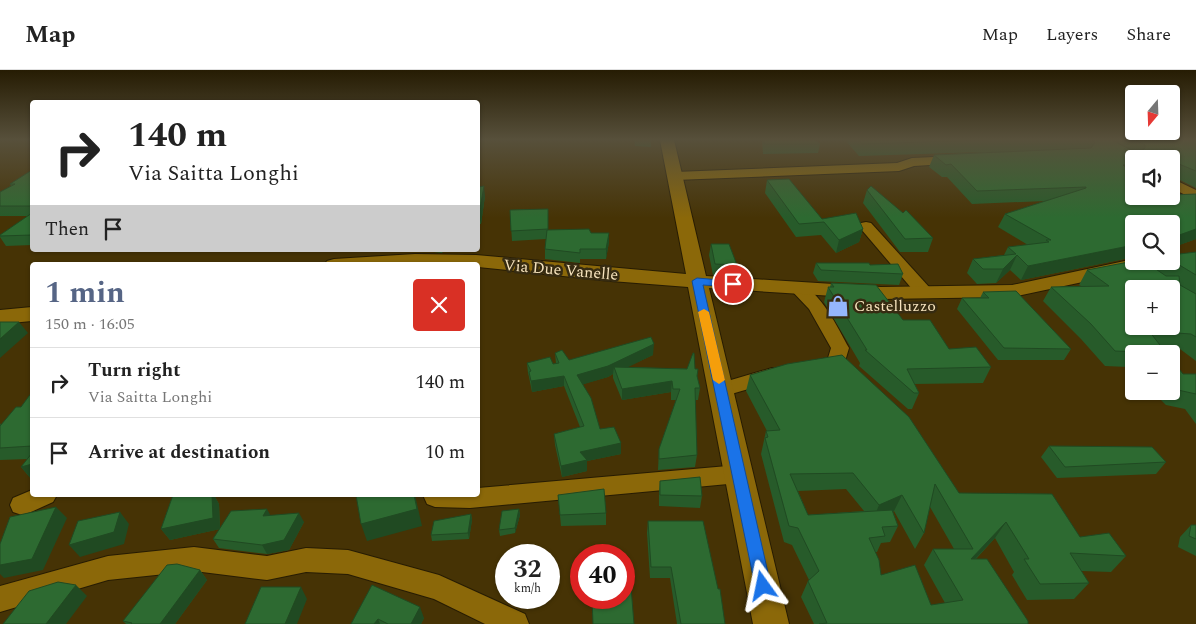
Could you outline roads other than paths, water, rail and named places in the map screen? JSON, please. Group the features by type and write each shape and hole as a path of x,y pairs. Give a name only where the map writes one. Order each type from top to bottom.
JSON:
{"street":[{"path":"673,166 771,624"},
{"path":"676,176 902,166"},
{"path":"1180,187 1196,196"},
{"path":"866,226 924,292"},
{"name":"Via Due Vanelle","path":"382,262 414,260 476,261 611,275 798,289 881,293 1012,291 1141,270"},
{"path":"721,390 794,370 836,363 844,364 840,348 816,306 798,289"},
{"path":"0,317 30,314"},
{"path":"435,497 470,498 739,474"},
{"path":"22,505 40,497"},
{"path":"0,599 108,568 194,559 267,568 306,560 340,561 439,588 515,624"}],"place":[{"name":"Castelluzzo","path":"838,306"}]}
